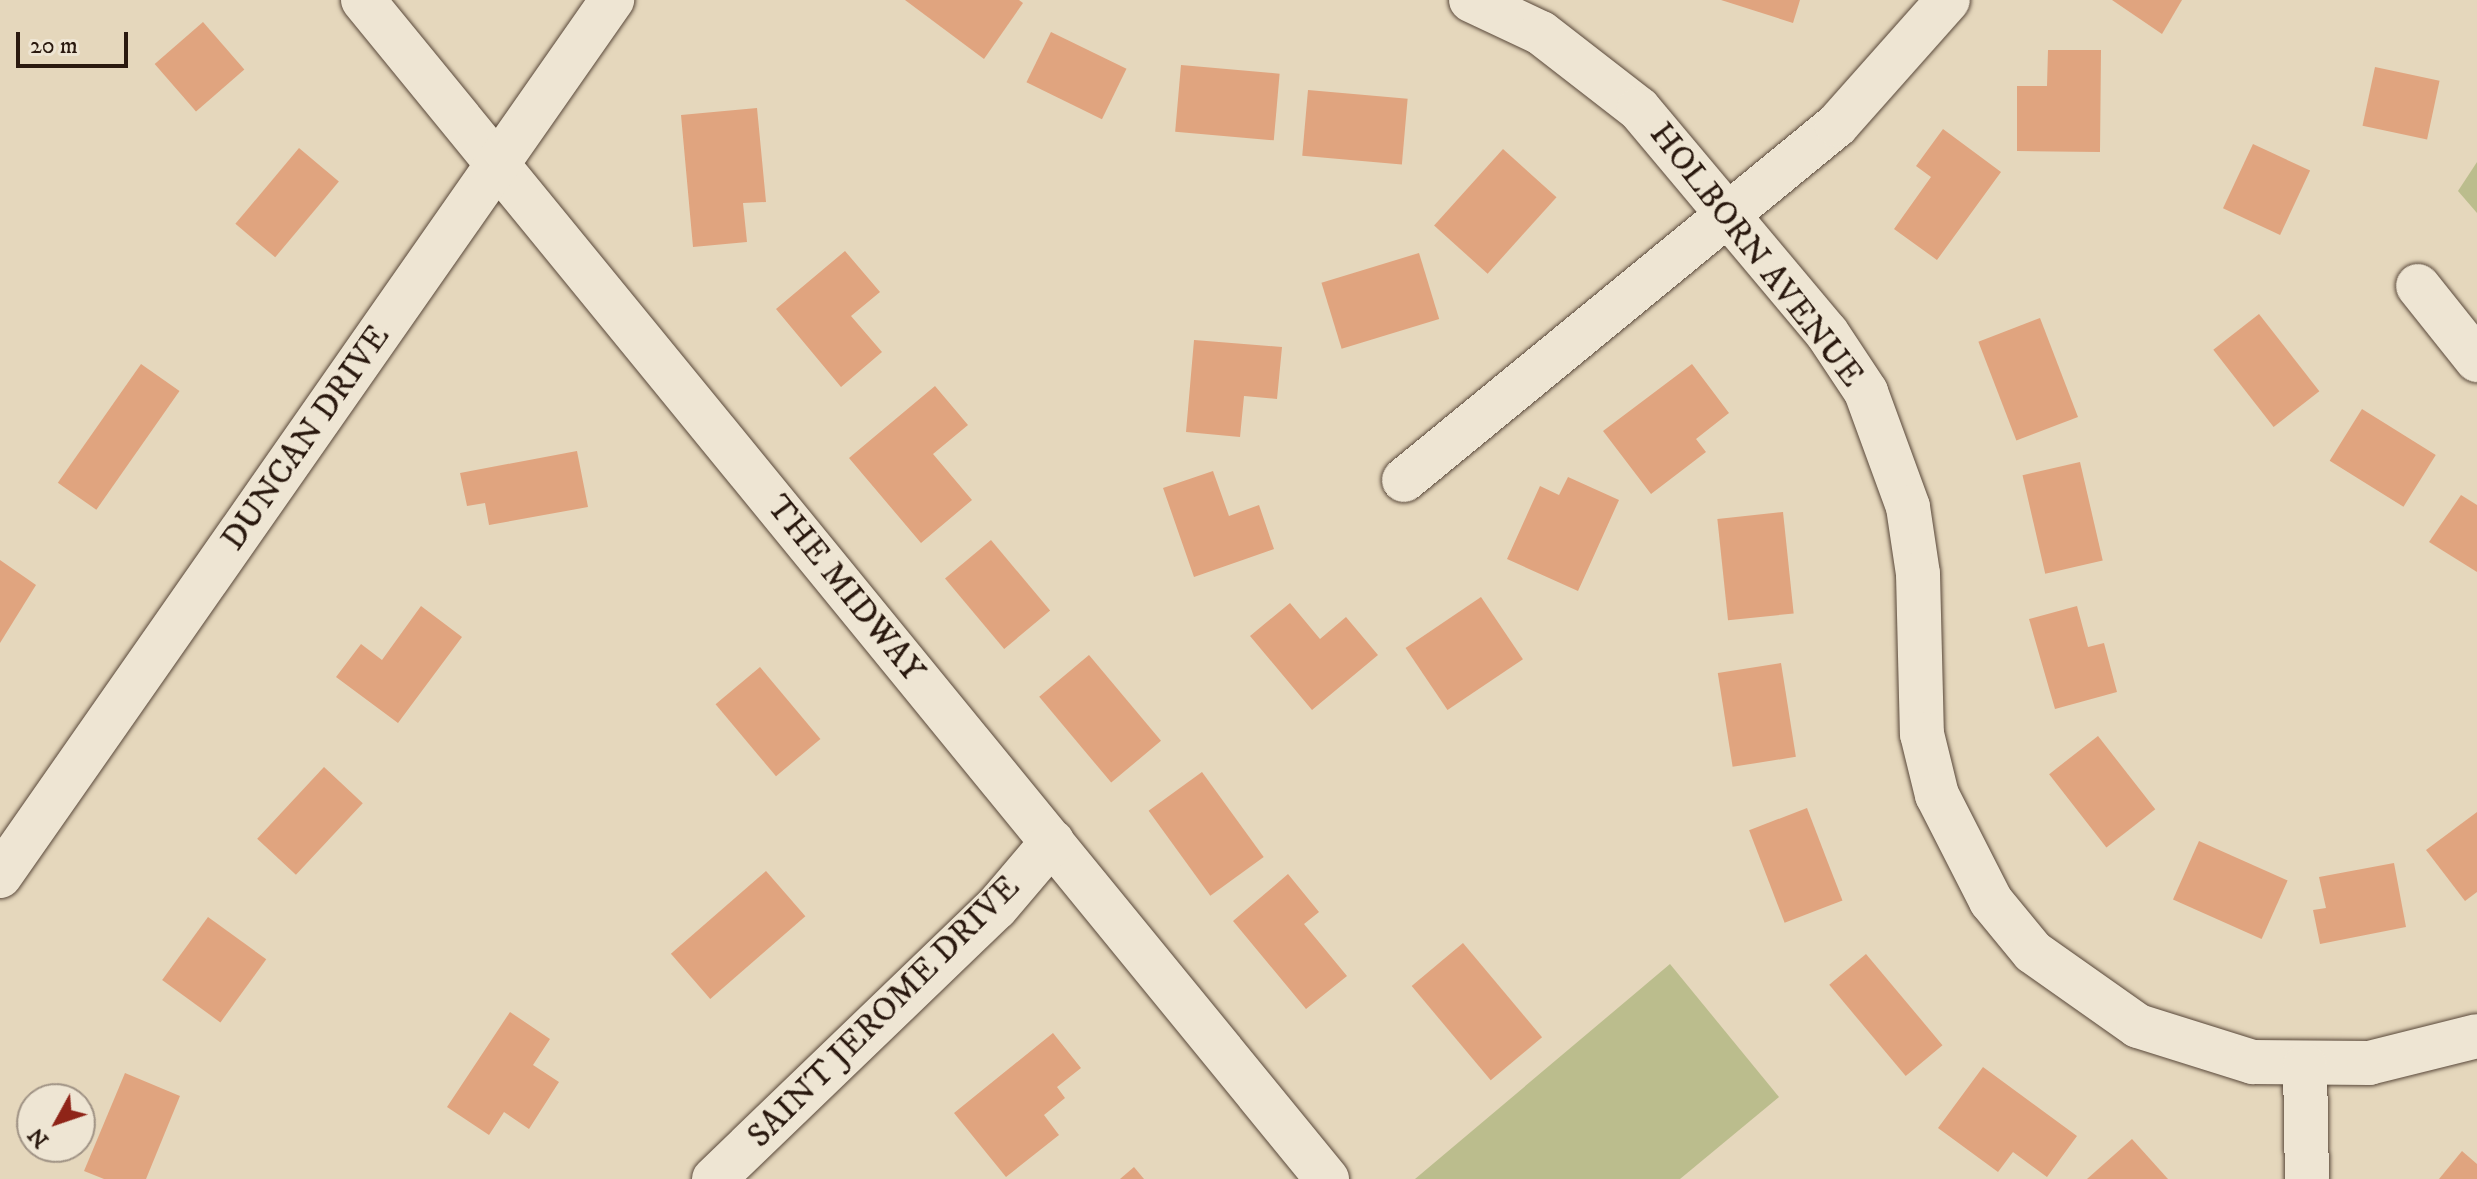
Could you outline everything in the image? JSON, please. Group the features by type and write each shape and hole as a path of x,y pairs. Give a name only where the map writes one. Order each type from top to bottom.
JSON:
{"street":[{"name":"THE MIDWAY","path":"363,0 1327,1179"},
{"name":"DUNCAN DRIVE","path":"0,876 612,0"},
{"name":"HOLBORN AVENUE","path":"1471,0 1593,68 1639,109 1827,333 1866,392 1891,450 1918,574 1922,734 1943,809 1991,901 2033,952 2138,1026 2197,1050 2305,1066 2369,1063 2477,1036"},
{"path":"1404,480 1837,125 1948,0"},
{"path":"2418,286 2477,360"},
{"name":"SAINT JEROME DRIVE","path":"714,1179 996,908 1052,842"},
{"path":"2305,1066 2307,1179"}],"green space":[{"path":"2477,162 2477,213 2458,191"},
{"path":"1670,964 1779,1097 1680,1179 1415,1179"}],"building":[{"path":"905,0 1019,0 1023,3 984,59"},
{"path":"1721,0 1800,0 1793,23"},
{"path":"2112,0 2182,0 2162,34"},
{"path":"203,22 244,70 196,112 155,64"},
{"path":"1051,32 1126,69 1102,119 1026,82"},
{"path":"2048,50 2101,50 2100,152 2017,151 2017,86 2047,86"},
{"path":"1181,65 1280,74 1274,140 1175,132"},
{"path":"2375,67 2440,81 2427,139 2363,126"},
{"path":"1308,90 1408,99 1402,164 1302,156"},
{"path":"757,108 766,202 743,203 747,242 693,247 681,115"},
{"path":"1943,129 2001,172 1937,260 1894,229 1931,177 1916,166"},
{"path":"2253,144 2310,171 2280,235 2223,208"},
{"path":"299,148 339,181 275,257 235,224"},
{"path":"1503,149 1557,197 1488,274 1434,226"},
{"path":"845,251 880,292 851,316 882,352 841,387 776,309"},
{"path":"1419,253 1439,319 1342,349 1321,283"},
{"path":"2259,314 2319,391 2274,427 2213,350"},
{"path":"2040,318 2078,417 2016,441 1978,342"},
{"path":"1194,340 1282,347 1277,399 1244,396 1240,437 1186,432"},
{"path":"141,364 180,391 96,510 58,483"},
{"path":"1692,364 1729,413 1696,439 1706,452 1651,494 1603,431"},
{"path":"935,386 968,425 933,454 972,500 921,543 849,458"},
{"path":"2362,409 2436,455 2403,507 2330,461"},
{"path":"577,451 588,507 489,525 485,503 467,506 460,473"},
{"path":"2080,462 2103,560 2045,574 2023,475"},
{"path":"1213,471 1229,516 1259,505 1274,549 1194,577 1163,488"},
{"path":"1568,477 1619,500 1578,591 1507,559 1540,486 1559,495"},
{"path":"2461,495 2477,505 2477,572 2429,542"},
{"path":"1783,512 1794,613 1728,620 1717,519"},
{"path":"991,540 1050,610 1004,649 945,579"},
{"path":"0,560 36,585 0,643"},
{"path":"1481,597 1523,659 1447,710 1406,648"},
{"path":"1290,603 1320,639 1346,617 1378,655 1312,710 1250,636"},
{"path":"421,606 462,637 398,723 336,677 361,644 382,660"},
{"path":"2077,606 2088,647 2104,643 2117,692 2055,709 2029,619"},
{"path":"1089,655 1161,741 1111,783 1039,697"},
{"path":"1781,663 1796,757 1733,767 1718,673"},
{"path":"760,667 820,739 776,776 716,704"},
{"path":"2098,736 2155,809 2106,847 2049,774"},
{"path":"324,767 363,803 296,875 257,839"},
{"path":"1202,772 1264,857 1210,896 1149,811"},
{"path":"1807,808 1842,900 1785,923 1749,830"},
{"path":"2477,812 2477,892 2465,901 2426,850"},
{"path":"2199,841 2288,880 2262,939 2173,899"},
{"path":"2394,863 2406,927 2320,944 2313,910 2326,908 2319,877"},
{"path":"766,871 805,916 710,999 671,954"},
{"path":"1288,874 1319,912 1304,924 1347,976 1306,1009 1233,921"},
{"path":"208,917 266,959 220,1022 162,980"},
{"path":"1463,943 1542,1037 1491,1080 1412,986"},
{"path":"1866,954 1942,1045 1906,1076 1829,985"},
{"path":"510,1012 550,1039 533,1065 559,1082 529,1129 504,1112 489,1135 447,1107"},
{"path":"1053,1033 1081,1068 1057,1087 1065,1098 1044,1115 1059,1135 1006,1177 954,1113"},
{"path":"1983,1067 2077,1136 2047,1177 2013,1152 1998,1172 1938,1128"},
{"path":"125,1073 180,1096 146,1179 104,1179 84,1171 87,1163 96,1163 96,1142"},
{"path":"2132,1139 2168,1179 2087,1179"},
{"path":"2462,1151 2477,1164 2477,1179 2439,1179"},
{"path":"1134,1167 1144,1179 1120,1179"}]}
